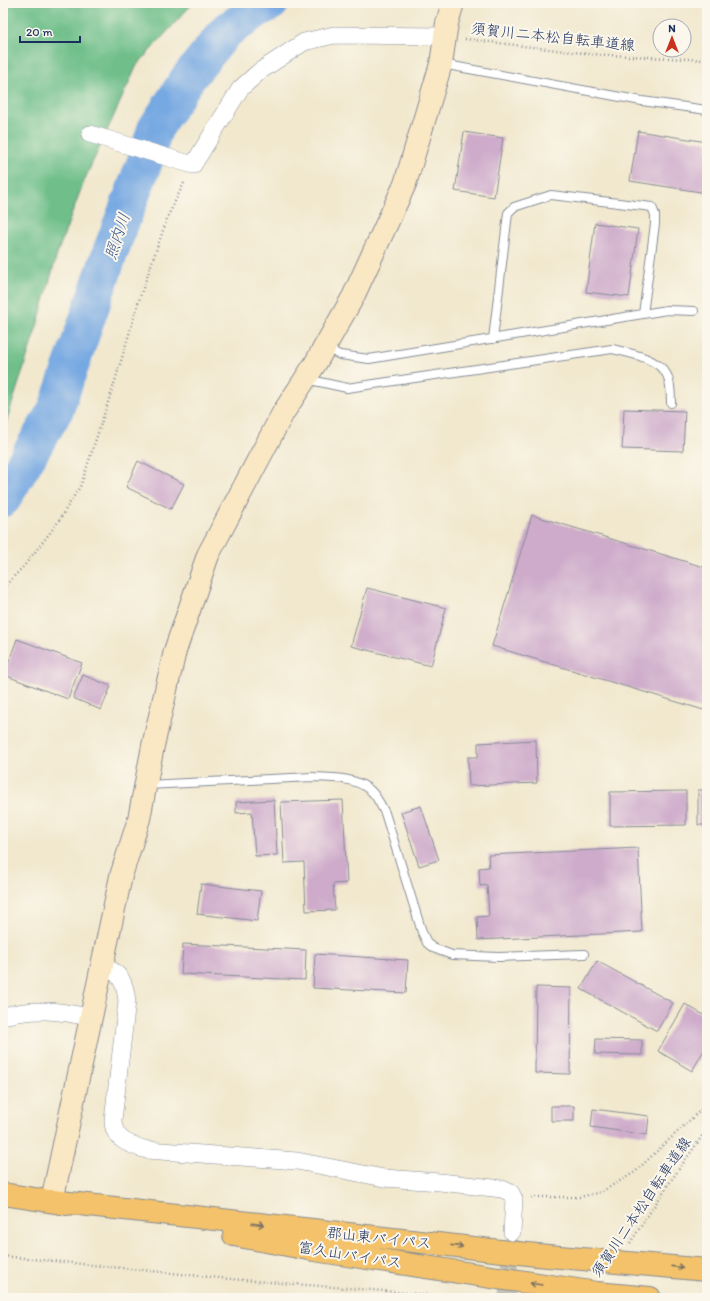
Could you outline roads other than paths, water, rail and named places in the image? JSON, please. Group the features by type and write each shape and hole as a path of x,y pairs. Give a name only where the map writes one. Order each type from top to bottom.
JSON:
{"highway":[{"name":"富久山バイパス","path":"3,1194 52,1201 314,1250 597,1293 640,1297"},
{"name":"郡山東バイパス","path":"52,1201 537,1255 707,1270"}],"street":[{"path":"52,1201 121,876 139,819 152,746 175,651 208,555 283,413 324,348 353,297 405,184 441,64 448,21 334,35 304,42 260,71 240,90 188,163 90,134"},
{"path":"102,966 114,972 122,979 126,986 127,1001 113,1127 117,1134 132,1146 147,1150 297,1161 384,1178 440,1182 502,1189 511,1193 514,1199 512,1232"},
{"path":"3,1016 18,1012 36,1010 68,1012 91,1018"}],"lane":[{"path":"441,64 642,101 707,110"},
{"path":"493,339 508,213 514,207 551,195 652,207 655,215 655,224 643,314"},
{"path":"324,348 340,355 369,359 667,310 694,311"},
{"path":"305,379 347,388 612,349 637,354 660,366 667,376 671,392 671,403"},
{"path":"146,785 313,777 335,778 357,782 372,791 385,813 422,932 427,943 441,952 452,955 498,957 584,954"}],"waterway":[{"name":"照内川","path":"3,499 56,409 111,250 145,161 155,129 188,78 226,31 257,10 271,3"}],"tunnel":[{"path":"507,1298 511,1240"}]}
